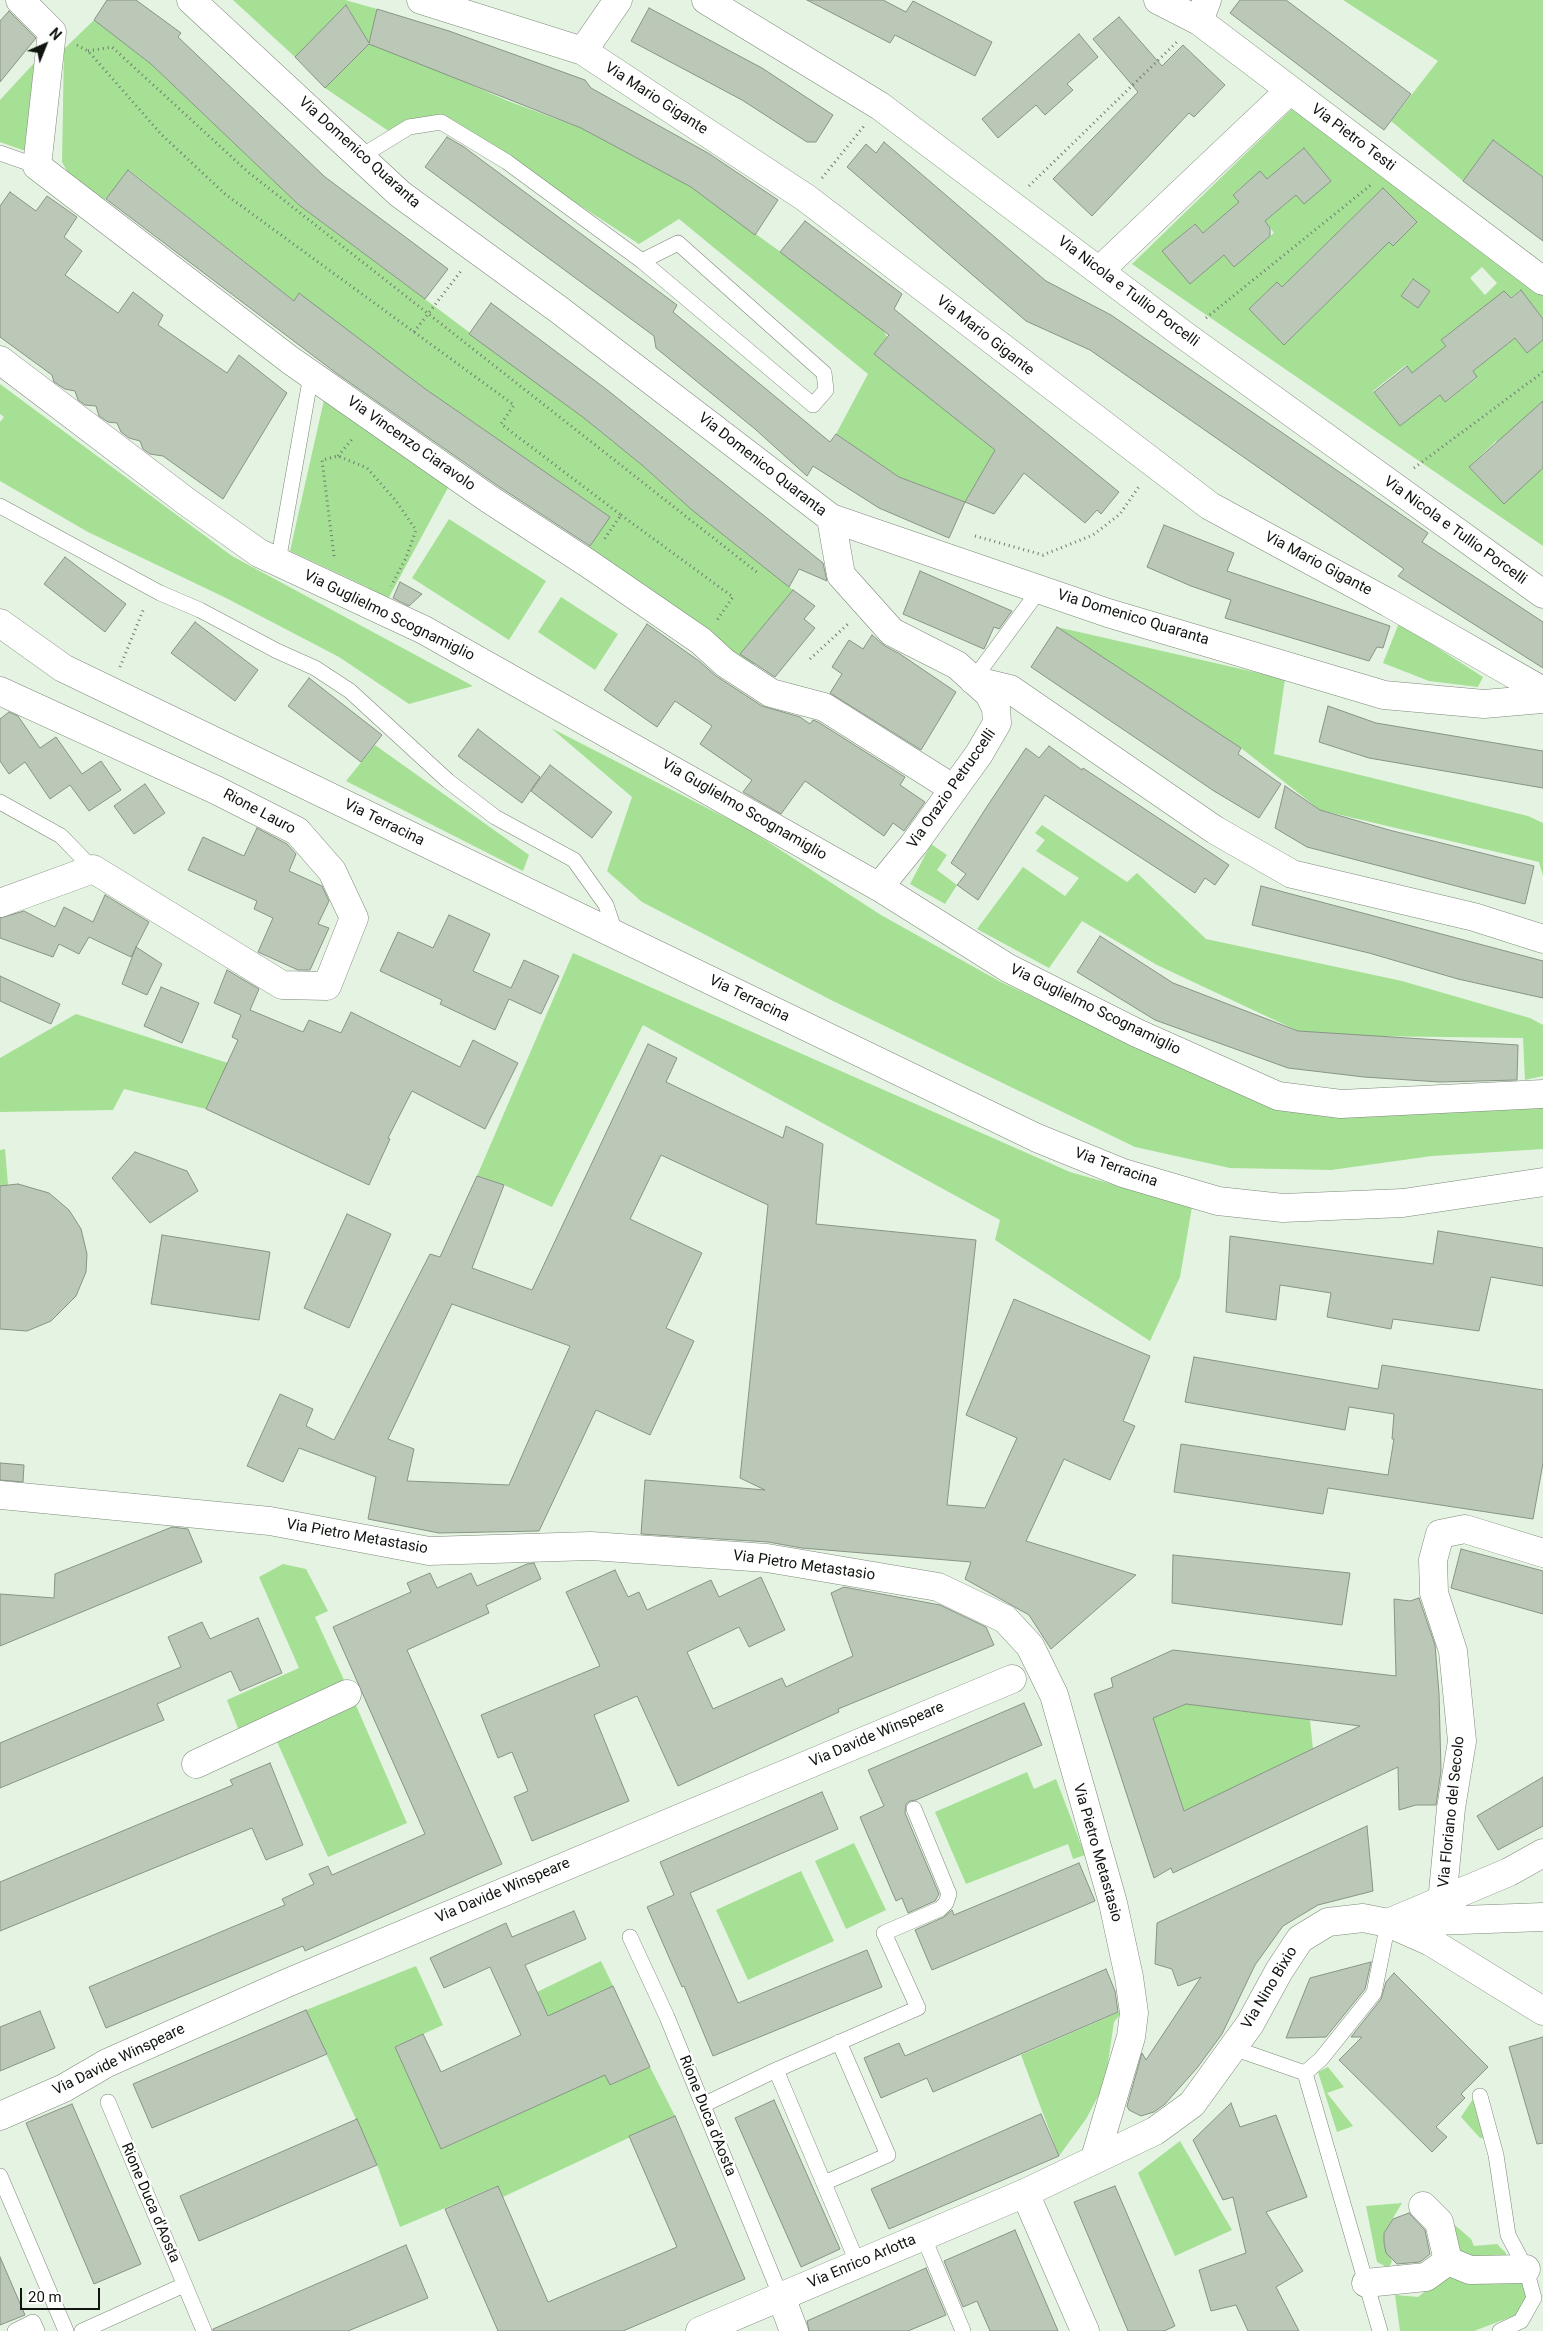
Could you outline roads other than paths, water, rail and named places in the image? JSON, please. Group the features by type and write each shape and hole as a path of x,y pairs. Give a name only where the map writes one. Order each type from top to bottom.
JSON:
{"street":[{"path":"20,0 52,32 38,166"},
{"name":"Via Domenico Quaranta","path":"191,0 400,194 644,374 831,518 1108,613 1384,695 1484,704 1543,700"},
{"name":"Via Mario Gigante","path":"421,0 583,51 806,198 1210,506 1389,603 1543,691"},
{"path":"583,51 618,0"},
{"name":"Via Nicola e Tullio Porcelli","path":"706,0 880,106 1184,335 1543,594"},
{"name":"Via Pietro Testi","path":"1158,0 1203,11 1290,90 1543,281"},
{"path":"1099,271 1290,90"},
{"name":"Via Vincenzo Ciaravolo","path":"38,166 311,375 489,499 589,564 701,641 725,663 771,693 824,707 954,789"},
{"name":"Via Guglielmo Scognamiglio","path":"0,360 187,502 259,553 424,630 879,888 1008,968 1137,1033 1278,1096 1341,1104 1543,1094"},
{"name":"Via Orazio Petruccelli","path":"831,518 841,575 892,632 957,665 989,694 996,708 997,723 980,754 879,888"},
{"name":"Via Terracina","path":"0,623 63,668 1037,1138 1123,1173 1218,1201 1283,1208 1404,1203 1543,1182"},
{"path":"973,680 1010,689 1215,830 1292,874 1474,917 1543,939"},
{"name":"Rione Lauro","path":"0,691 216,790 297,831 332,871 354,918 327,986 282,985 93,869"},
{"path":"0,903 93,869"},
{"name":"Via Pietro Metastasio","path":"0,1495 270,1521 429,1551 591,1546 767,1558 938,1586 1005,1619 1030,1646 1054,1695 1113,1903 1129,1977 1134,2013 1131,2037 1096,2158"},
{"name":"Via Floriano del Secolo","path":"1442,1902 1451,1808 1462,1741 1453,1651 1434,1594 1433,1560 1440,1534 1465,1529 1543,1553"},
{"name":"Via Davide Winspeare","path":"0,2116 64,2088 107,2063 287,1983 1012,1679"},
{"path":"196,1764 347,1694"},
{"path":"1388,1922 1442,1902 1509,1872 1543,1853"},
{"path":"1388,1922 1543,1917"},
{"name":"Via Nino Bixio","path":"1025,2192 1155,2131 1192,2104 1250,2024 1279,1971 1300,1940 1328,1922 1363,1918 1388,1922 1431,1942 1543,2011"},
{"path":"1025,2192 1086,2331"},
{"name":"Via Enrico Arlotta","path":"700,2331 1025,2192"},
{"path":"1423,2206 1439,2222 1448,2261"},
{"path":"1366,2283 1426,2277 1448,2261"},
{"path":"1448,2261 1470,2270 1526,2269"},
{"path":"780,2297 794,2331"}],"lane":[{"path":"360,157 409,127 441,122 507,162 642,261 813,405 826,390 824,373 678,243 642,261"},
{"path":"0,153 38,166"},
{"path":"278,562 311,375"},
{"path":"0,506 150,588 200,610 277,651 314,668 350,691 448,781 495,817 574,860 606,905 616,935"},
{"path":"973,680 1040,589"},
{"path":"0,802 61,836 93,869"},
{"path":"703,2105 776,2070 918,2008 884,1933 940,1909 946,1903 949,1894 914,1809"},
{"path":"1305,2073 1321,2058 1374,1993 1388,1922"},
{"name":"Rione Duca d'Aosta","path":"630,1937 703,2105 780,2297"},
{"path":"824,2183 888,2155 839,2042"},
{"path":"1233,2048 1305,2073"},
{"path":"776,2070 858,2264"},
{"path":"1305,2073 1380,2331"},
{"path":"1480,2096 1496,2155 1508,2235 1526,2269 1534,2298 1520,2321 1500,2331"},
{"name":"Rione Duca d'Aosta","path":"108,2102 204,2331"},
{"path":"0,2176 66,2331"},
{"path":"923,2236 963,2331"},
{"path":"82,2331 184,2285"},
{"path":"15,2331 33,2322 37,2331"}]}
